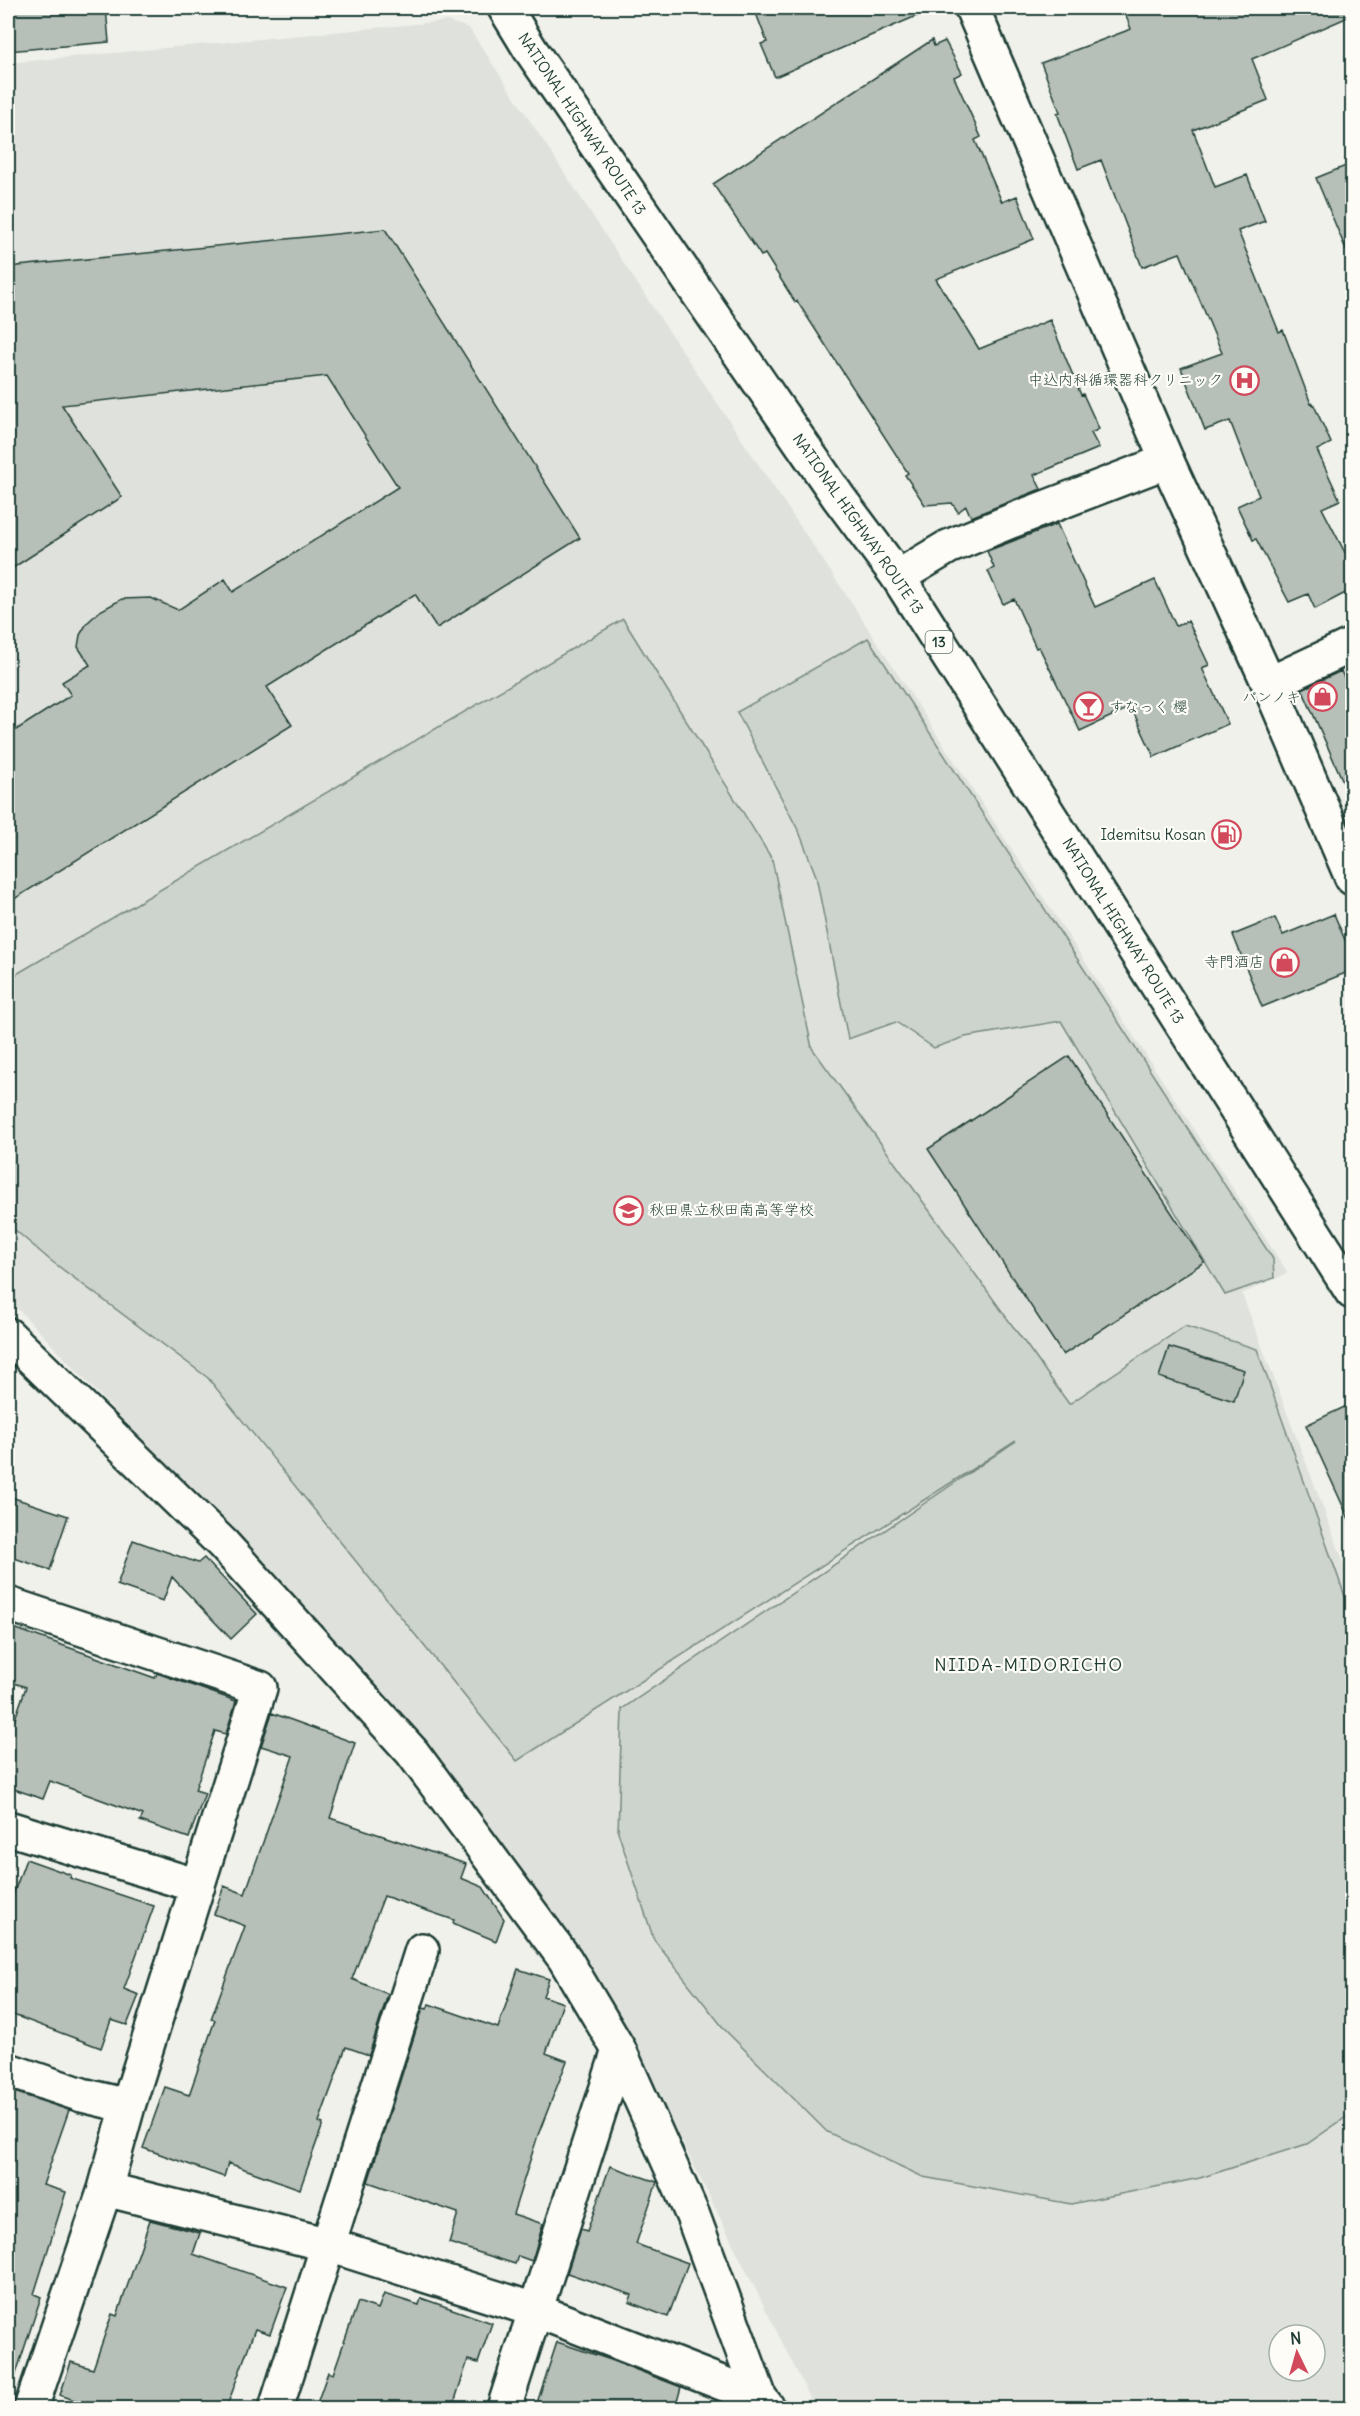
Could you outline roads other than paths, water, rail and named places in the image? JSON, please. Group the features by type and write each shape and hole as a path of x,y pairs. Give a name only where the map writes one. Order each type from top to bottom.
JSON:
{"main road":[{"name":"NATIONAL HIGHWAY ROUTE 13","path":"505,8 530,49 839,498 898,577 1353,1292"},
{"path":"972,8 1167,461 1269,684 1353,878"},
{"path":"898,577 948,547 1011,520 1167,461"},
{"path":"1269,684 1353,645"},
{"path":"8,1335 223,1544 412,1752 565,1959 619,2050 693,2216 764,2403"},
{"path":"8,1604 260,1688 128,2106 105,2189 24,2404"},
{"path":"8,1828 198,1886"},
{"path":"276,2409 422,1950"},
{"path":"504,2409 619,2050"},
{"path":"8,2070 82,2095 128,2106"},
{"path":"105,2189 329,2246 535,2310 764,2403"}],"place":[{"name":"中込内科循環器科クリニック","path":"1244,380"},
{"name":"パンノキ","path":"1322,697"},
{"name":"すなっく 櫻","path":"1088,707"},
{"name":"Idemitsu Kosan","path":"1227,835"},
{"name":"寺門酒店","path":"1285,962"},
{"name":"秋田県立秋田南高等学校","path":"628,1210"}],"district":[{"name":"NIIDA-MIDORICHO","path":"1029,1665"}]}
